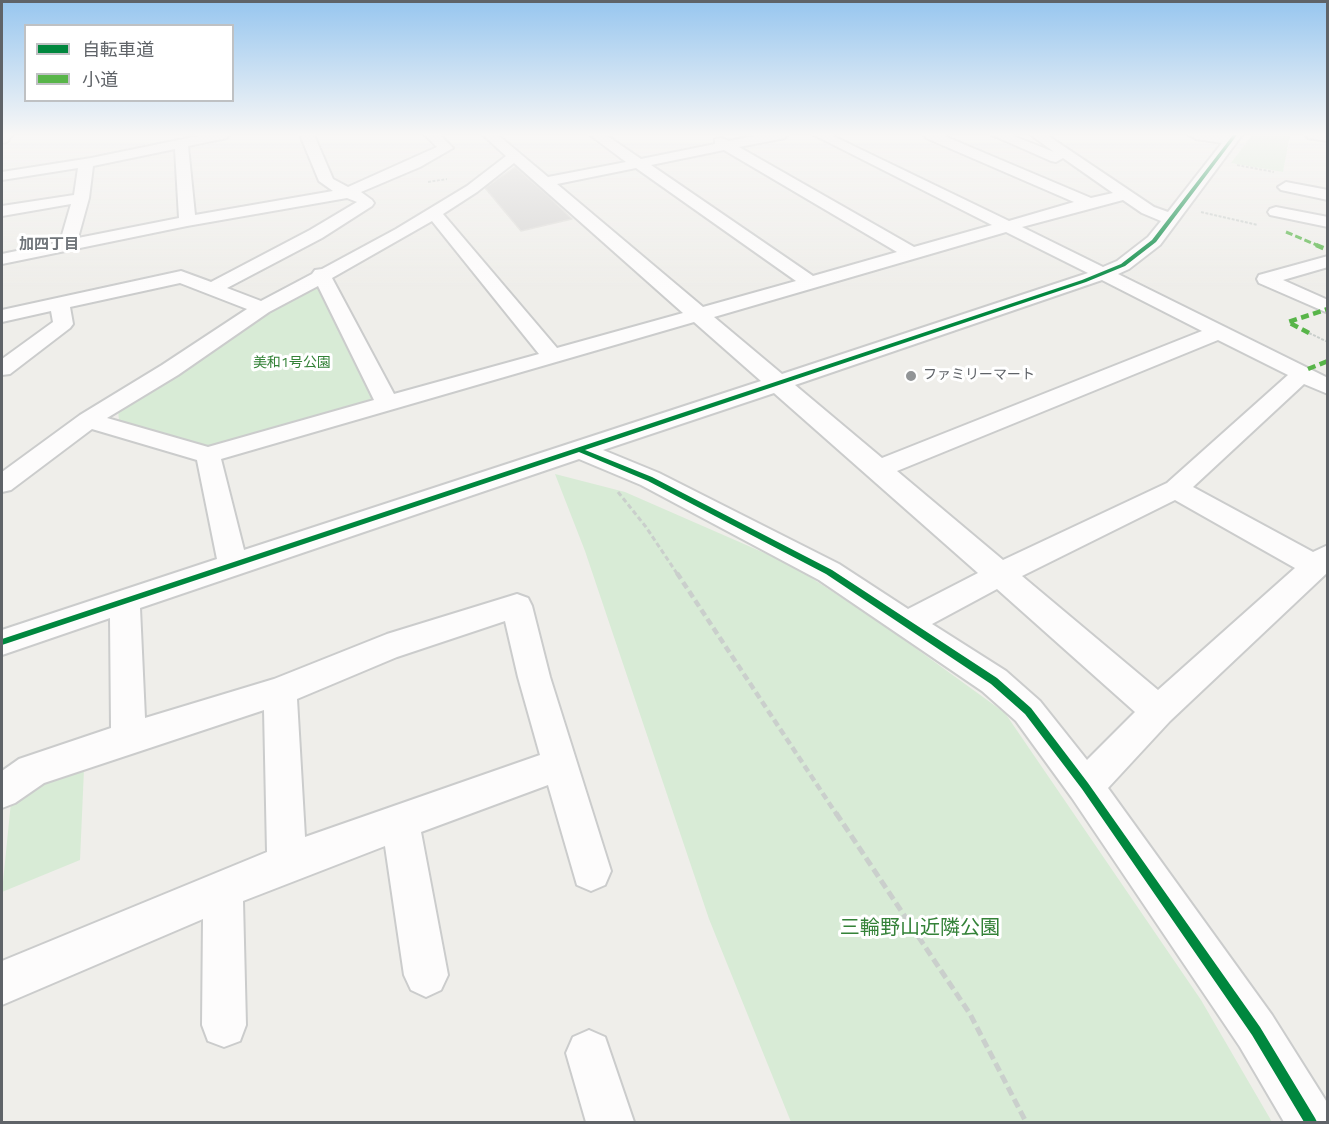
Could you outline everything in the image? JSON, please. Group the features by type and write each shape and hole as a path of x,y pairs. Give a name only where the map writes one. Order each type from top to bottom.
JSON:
{"street":[{"path":"69,245 83,187"},
{"path":"184,187 187,221"},
{"path":"213,288 316,234 365,204 364,199 339,187"},
{"path":"2,259 187,221 349,192 359,187"},
{"path":"2,484 88,420 170,370 262,308 321,274 402,233 474,187"},
{"path":"552,187 1158,711"},
{"path":"674,187 810,282"},
{"path":"798,187 911,253"},
{"path":"927,187 1103,273 1328,387"},
{"path":"1053,187 1089,203"},
{"path":"1115,187 1148,210 1180,208"},
{"path":"2,642 778,384 1103,273 1123,265 1154,241 1195,187"},
{"path":"1288,187 1328,195"},
{"path":"88,420 208,455 911,253 1089,203 1126,195"},
{"path":"2,211 81,198"},
{"path":"1276,212 1328,222"},
{"path":"434,213 551,355"},
{"path":"1328,261 1266,279 1328,308"},
{"path":"321,274 387,403"},
{"path":"2,316 181,277 262,308"},
{"path":"2,369 63,324 59,303"},
{"path":"878,469 1219,332"},
{"path":"905,624 999,575 1176,489 1302,374"},
{"path":"580,450 650,479 829,572 994,681 1028,711 1085,786 1256,1031 1311,1122"},
{"path":"208,455 233,566"},
{"path":"1085,786 1158,711 1321,560 1176,489"},
{"path":"125,601 128,738"},
{"path":"2,791 32,771 280,690 387,647 517,606 534,677 591,871"},
{"path":"280,690 287,863"},
{"path":"2,983 287,863 560,764"},
{"path":"400,822 426,975"},
{"path":"223,890 224,1025"},
{"path":"589,1053 610,1122"}],"path":[{"path":"1180,208 1263,227"},
{"path":"1309,333 1328,342"},
{"path":"613,486 646,526 970,1014 1026,1122"}],"green space":[{"name":"美和1号公園","path":"320,285 375,395 368,401 221,445 203,446 119,420 118,410 308,286"},
{"name":"三輪野山近隣公園","path":"555,474 625,492 776,558 807,575 885,626 1005,713 1201,1000 1272,1122 791,1122 709,919 585,551"},
{"path":"84,769 80,860 2,892 11,802 35,786"}],"building":[{"path":"538,187 572,219 521,231 485,188"}],"marked path":[{"path":"1286,232 1328,250"},
{"path":"1309,333 1288,322 1328,309"},
{"path":"1308,369 1328,361"}],"cycle path":[{"path":"2,642 1084,281 1123,265 1154,241 1195,187"},
{"path":"580,450 650,479 829,572 994,681 1028,711 1085,786 1256,1031 1311,1122"}],"place":[{"name":"ファミリーマート","path":"911,376"}],"district":[{"name":"加四丁目","path":"49,245"}]}
